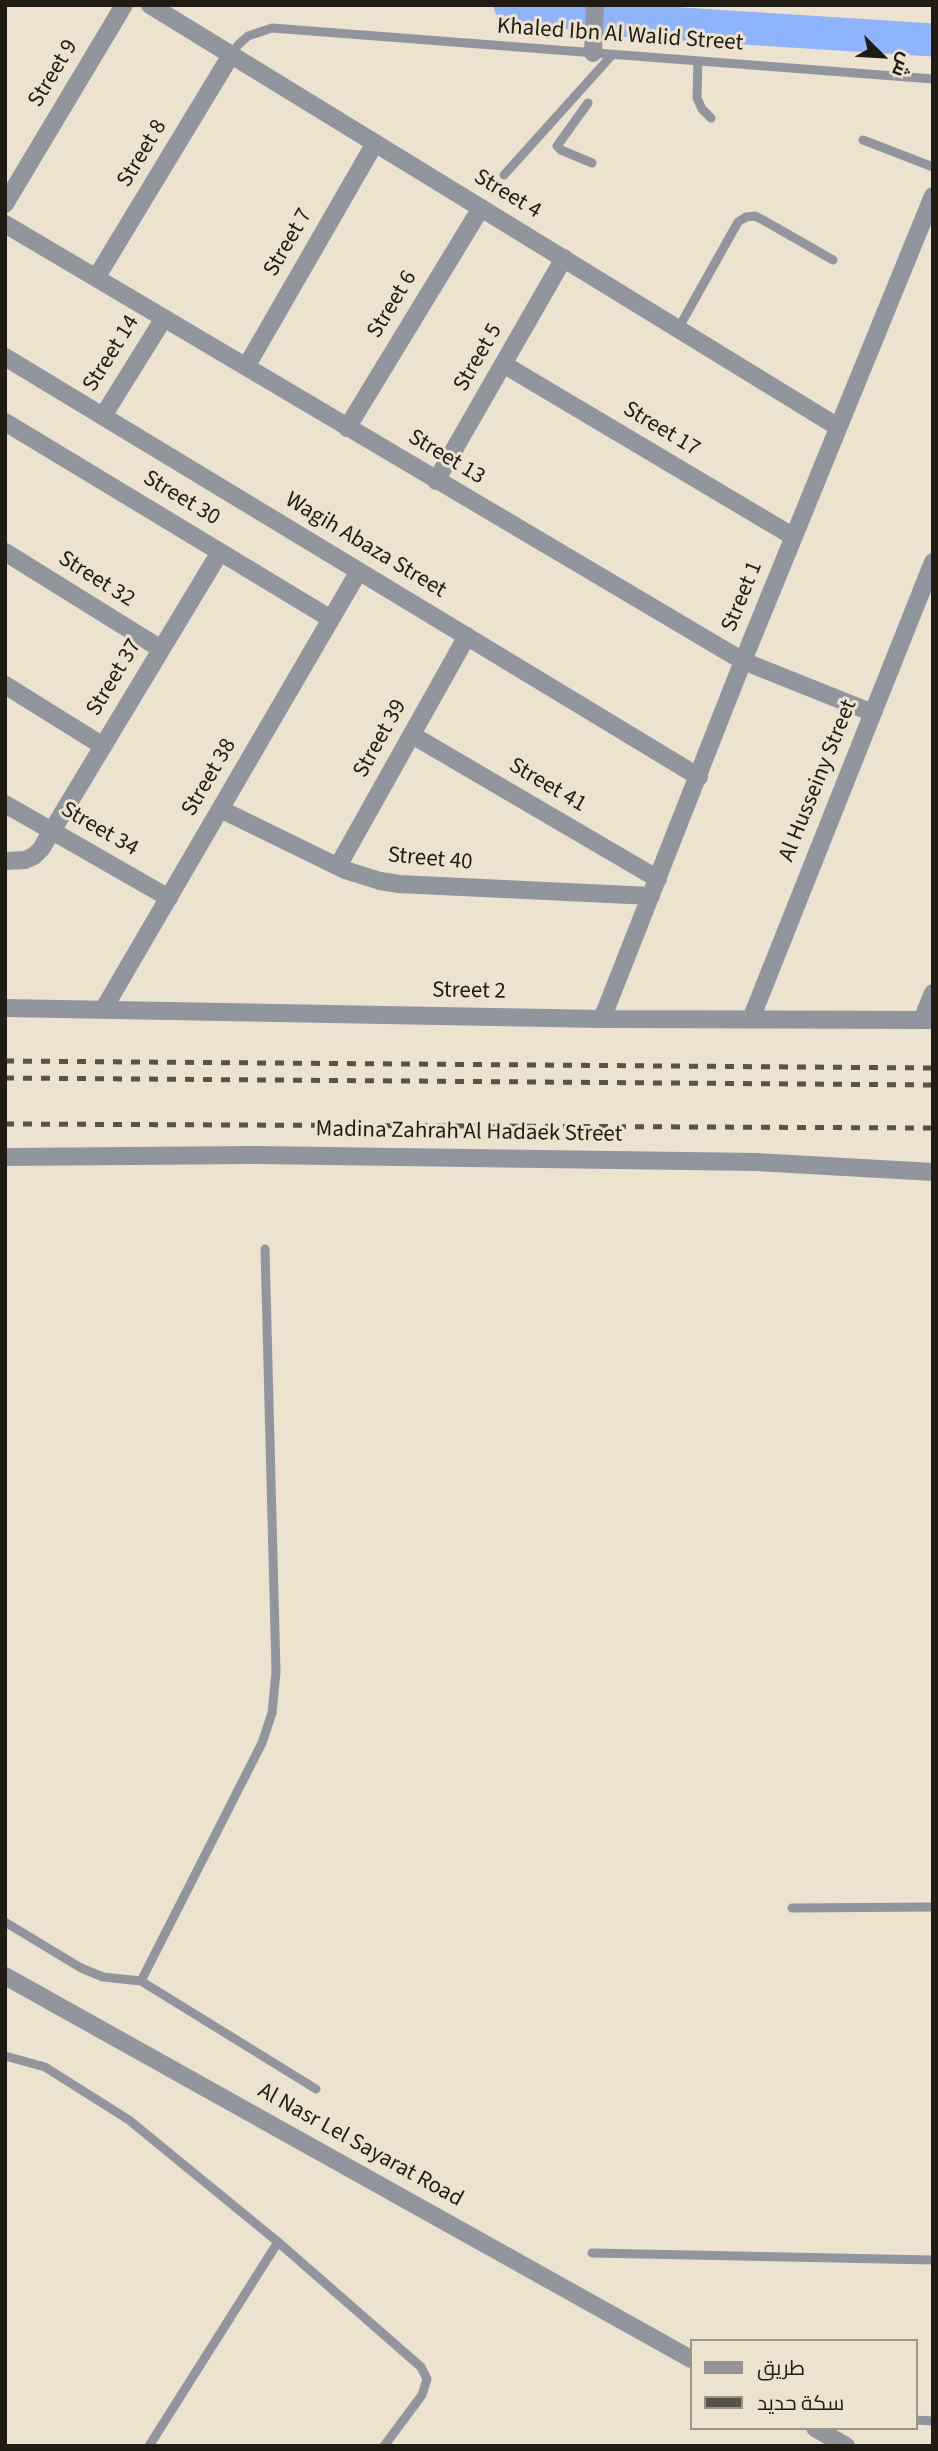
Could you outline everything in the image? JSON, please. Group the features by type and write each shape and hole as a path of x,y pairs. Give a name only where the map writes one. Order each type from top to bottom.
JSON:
{"street":[{"name":"Street 9","path":"5,204 124,5"},
{"name":"Street 4","path":"150,5 838,427"},
{"path":"593,45 595,5"},
{"name":"Street 8","path":"96,278 231,55"},
{"name":"Street 7","path":"246,367 376,143"},
{"name":"Street 1","path":"602,1019 743,661 933,196"},
{"name":"Street 6","path":"347,428 481,208"},
{"name":"Street 13","path":"5,224 743,661 873,713"},
{"name":"Street 5","path":"436,481 564,258"},
{"name":"Street 14","path":"103,416 164,318"},
{"name":"Wagih Abaza Street","path":"5,357 699,777"},
{"name":"Street 17","path":"503,364 794,537"},
{"name":"Street 30","path":"5,422 331,619"},
{"name":"Street 32","path":"5,552 161,649"},
{"name":"Street 37","path":"5,861 25,860 41,849 220,552"},
{"name":"Al Husseiny Street","path":"751,1019 933,562"},
{"name":"Street 38","path":"103,1010 359,571"},
{"name":"Street 39","path":"338,866 467,636"},
{"path":"5,685 103,746"},
{"name":"Street 41","path":"412,735 655,888"},
{"name":"Street 34","path":"5,804 169,898"},
{"name":"Street 40","path":"220,809 338,866 362,876 399,884 655,888"},
{"path":"927,1020 933,993"},
{"name":"Street 2","path":"5,1008 602,1019 927,1020"},
{"name":"Madina Zahrah Al Hadaek Street","path":"5,1157 255,1155 756,1162 933,1172"},
{"name":"Al Nasr Lel Sayarat Road","path":"5,1976 690,2358"},
{"path":"818,2430 846,2446"}],"lane":[{"name":"Khaled Ibn Al Walid Street","path":"231,55 248,36 272,28 593,45 612,55 933,79"},
{"path":"503,175 612,55"},
{"path":"698,61 697,98 702,109 711,118"},
{"path":"588,103 558,143 558,149 592,163"},
{"path":"549,124 562,137"},
{"path":"863,140 933,167"},
{"path":"678,329 738,222 746,217 763,219 833,260"},
{"path":"141,1981 262,1742 272,1713 276,1672 265,1249"},
{"path":"792,1908 933,1907"},
{"path":"5,1922 81,1968 103,1977 141,1981 316,2089"},
{"path":"5,2056 45,2067 129,2120 278,2242 421,2367 427,2379 422,2395 384,2446"},
{"path":"149,2446 278,2242"},
{"path":"592,2253 933,2260"}],"waterway":[{"path":"510,5 619,20 933,40"}],"railway":[{"path":"5,1061 933,1068"},
{"path":"5,1078 933,1085"},
{"path":"5,1124 933,1128"}]}
